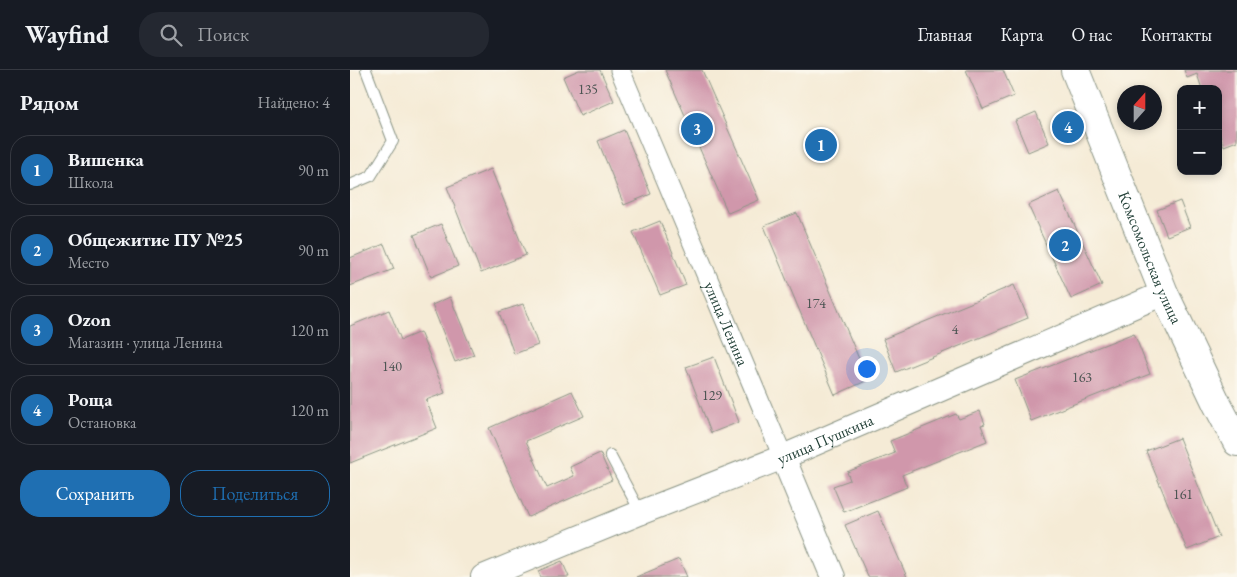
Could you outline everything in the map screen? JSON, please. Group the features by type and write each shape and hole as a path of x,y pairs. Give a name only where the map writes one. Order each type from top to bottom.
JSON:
{"main road":[{"name":"Комсомольская улица","path":"1075,70 1164,293 1237,442"}],"street":[{"name":"улица Ленина","path":"620,70 833,577"},
{"name":"улица Пушкина","path":"483,577 783,457 1164,293"}],"lane":[{"path":"350,185 371,176 393,141 366,70"},
{"path":"610,455 637,506 637,514"}],"building":[{"path":"579,70 600,70 614,101 580,116 563,77"},
{"path":"665,70 702,70 759,200 728,213"},
{"path":"966,70 1003,70 1014,96 983,109"},
{"path":"1184,70 1237,70 1237,141 1224,146 1222,141 1222,85 1201,85 1197,74 1187,78"},
{"path":"1036,112 1049,143 1028,152 1015,121"},
{"path":"624,130 651,194 624,205 598,141"},
{"path":"491,169 526,255 481,273 447,187"},
{"path":"1059,191 1102,285 1071,299 1028,205"},
{"path":"1180,201 1190,227 1167,236 1157,210"},
{"path":"797,213 868,380 835,395 764,226"},
{"path":"660,221 686,285 660,295 633,232"},
{"path":"441,224 458,266 431,277 414,235"},
{"path":"384,244 394,269 350,286 350,258"},
{"path":"1014,285 1028,318 896,372 883,339"},
{"path":"450,297 474,355 455,362 432,305"},
{"path":"523,304 538,345 514,354 499,312"},
{"path":"389,310 401,340 420,332 445,393 426,400 437,428 350,463 350,326"},
{"path":"1134,333 1150,374 1031,421 1015,380"},
{"path":"714,357 739,422 711,433 686,367"},
{"path":"572,391 584,416 526,441 547,488 574,476 570,467 600,453 612,480 528,517 489,428"},
{"path":"980,411 985,424 981,425 987,441 902,475 907,487 844,512 833,486 850,480 847,472 895,453 890,441 956,414 959,419"},
{"path":"1179,438 1219,537 1187,550 1146,451"},
{"path":"878,511 907,577 868,577 845,525"},
{"path":"679,559 687,577 636,577"},
{"path":"562,561 569,577 541,577 538,571"}],"place":[{"name":"Роща","path":"1068,127"},
{"name":"Ozon","path":"697,129"},
{"name":"Вишенка","path":"821,145"},
{"name":"Общежитие ПУ №25","path":"1065,245"}]}
